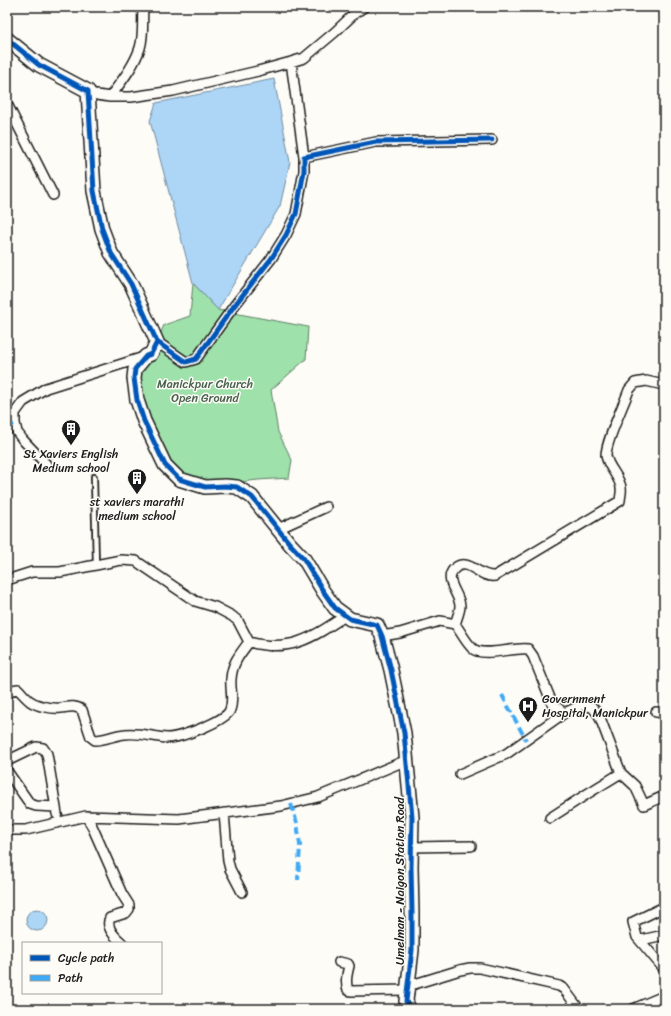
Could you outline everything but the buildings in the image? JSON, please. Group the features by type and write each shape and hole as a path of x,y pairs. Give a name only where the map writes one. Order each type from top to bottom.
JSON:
{"street":[{"path":"110,97 129,69 140,48 143,7"},
{"path":"7,39 39,65 88,91 97,95 110,97 131,97 173,91 258,71 304,58 355,13 364,7"},
{"path":"88,91 94,191 102,230 111,253 130,284 157,342 186,362 196,359 234,306 272,259 296,214 304,171 304,157 291,62"},
{"path":"7,104 53,195"},
{"path":"304,157 376,142 492,140"},
{"path":"46,464 17,432 15,413 23,402 46,388 151,354 157,342"},
{"path":"146,356 135,369 134,373 137,400 144,421 165,465 180,479 205,487 237,487 252,497 304,559 335,608 350,619 377,625 382,636 400,633 440,621 455,624 476,651 483,652 528,648 533,656 552,703 564,713"},
{"path":"455,624 460,605 451,584 450,575 459,565 464,564 474,568 486,576 495,576 620,501 622,490 620,483 608,462 606,455 608,443 629,390 635,383 646,381 664,385"},
{"path":"278,529 326,507"},
{"path":"7,580 32,572 60,572 121,560 136,561 195,601 215,607 232,616 238,621 249,642 261,645 290,645 317,635 346,616"},
{"name":"Umelman - Naigon Station Road","path":"382,636 391,670 404,733 412,817 412,950 406,1001 409,1009"},
{"path":"7,695 12,690 18,689 35,704 60,708 72,706 80,708 92,737 95,740 125,734 143,734 166,738 176,737 222,719 229,712 233,701 231,680 233,665 249,642"},
{"path":"460,774 506,754 564,713 582,705 592,707 599,715 621,773 635,786 644,805 664,796"},
{"path":"7,761 36,747 43,748 47,754 58,815"},
{"path":"7,771 30,804 58,815 180,819 281,806 318,797 407,760"},
{"path":"550,818 621,773"},
{"path":"224,813 228,861 230,869 242,892"},
{"path":"7,830 26,830 58,815"},
{"path":"86,816 92,826 122,894 129,905 129,909 126,913 110,918 108,921 109,928 121,942"},
{"path":"411,847 471,846"},
{"path":"664,907 632,922 637,937 664,969"},
{"path":"640,940 664,935"},
{"path":"339,962 348,964 349,966 346,979 348,990 351,992 408,988 460,970 480,968 559,986 564,989 579,1009"},
{"path":"633,1009 664,996"}],"lane":[{"path":"94,477 96,566"}],"green space":[{"name":"Manickpur Church Open Ground","path":"193,283 218,310 308,327 306,359 271,390 278,432 292,460 289,478 224,484 178,481 146,421 136,369 157,342 164,325 190,316"}],"water":[{"path":"274,79 290,162 280,206 218,310 193,283 150,121 156,103"},
{"path":"37,909 45,912 48,920 45,928 37,931 29,928 26,920 29,912"}],"marked path":[{"path":"7,428 15,423"},
{"path":"502,695 526,740"},
{"path":"291,804 297,823 300,845 298,880"}],"cycle path":[{"path":"7,39 39,65 88,91 94,191 102,229 111,253 131,284 157,342 151,354 146,356 135,369 134,378 137,400 144,421 165,465 179,479 205,487 237,487 252,497 304,559 335,608 350,619 377,625 382,636 391,670 404,733 412,817 412,950 406,1001 409,1009"},
{"path":"157,342 186,362 196,359 234,306 271,259 286,235 296,214 304,171 304,157 376,142 492,140"}],"place":[{"name":"St Xaviers English Medium school","path":"71,446"},
{"name":"st xaviers marathi medium school","path":"137,495"},
{"name":"Government Hospital, Manickpur","path":"528,723"}]}
